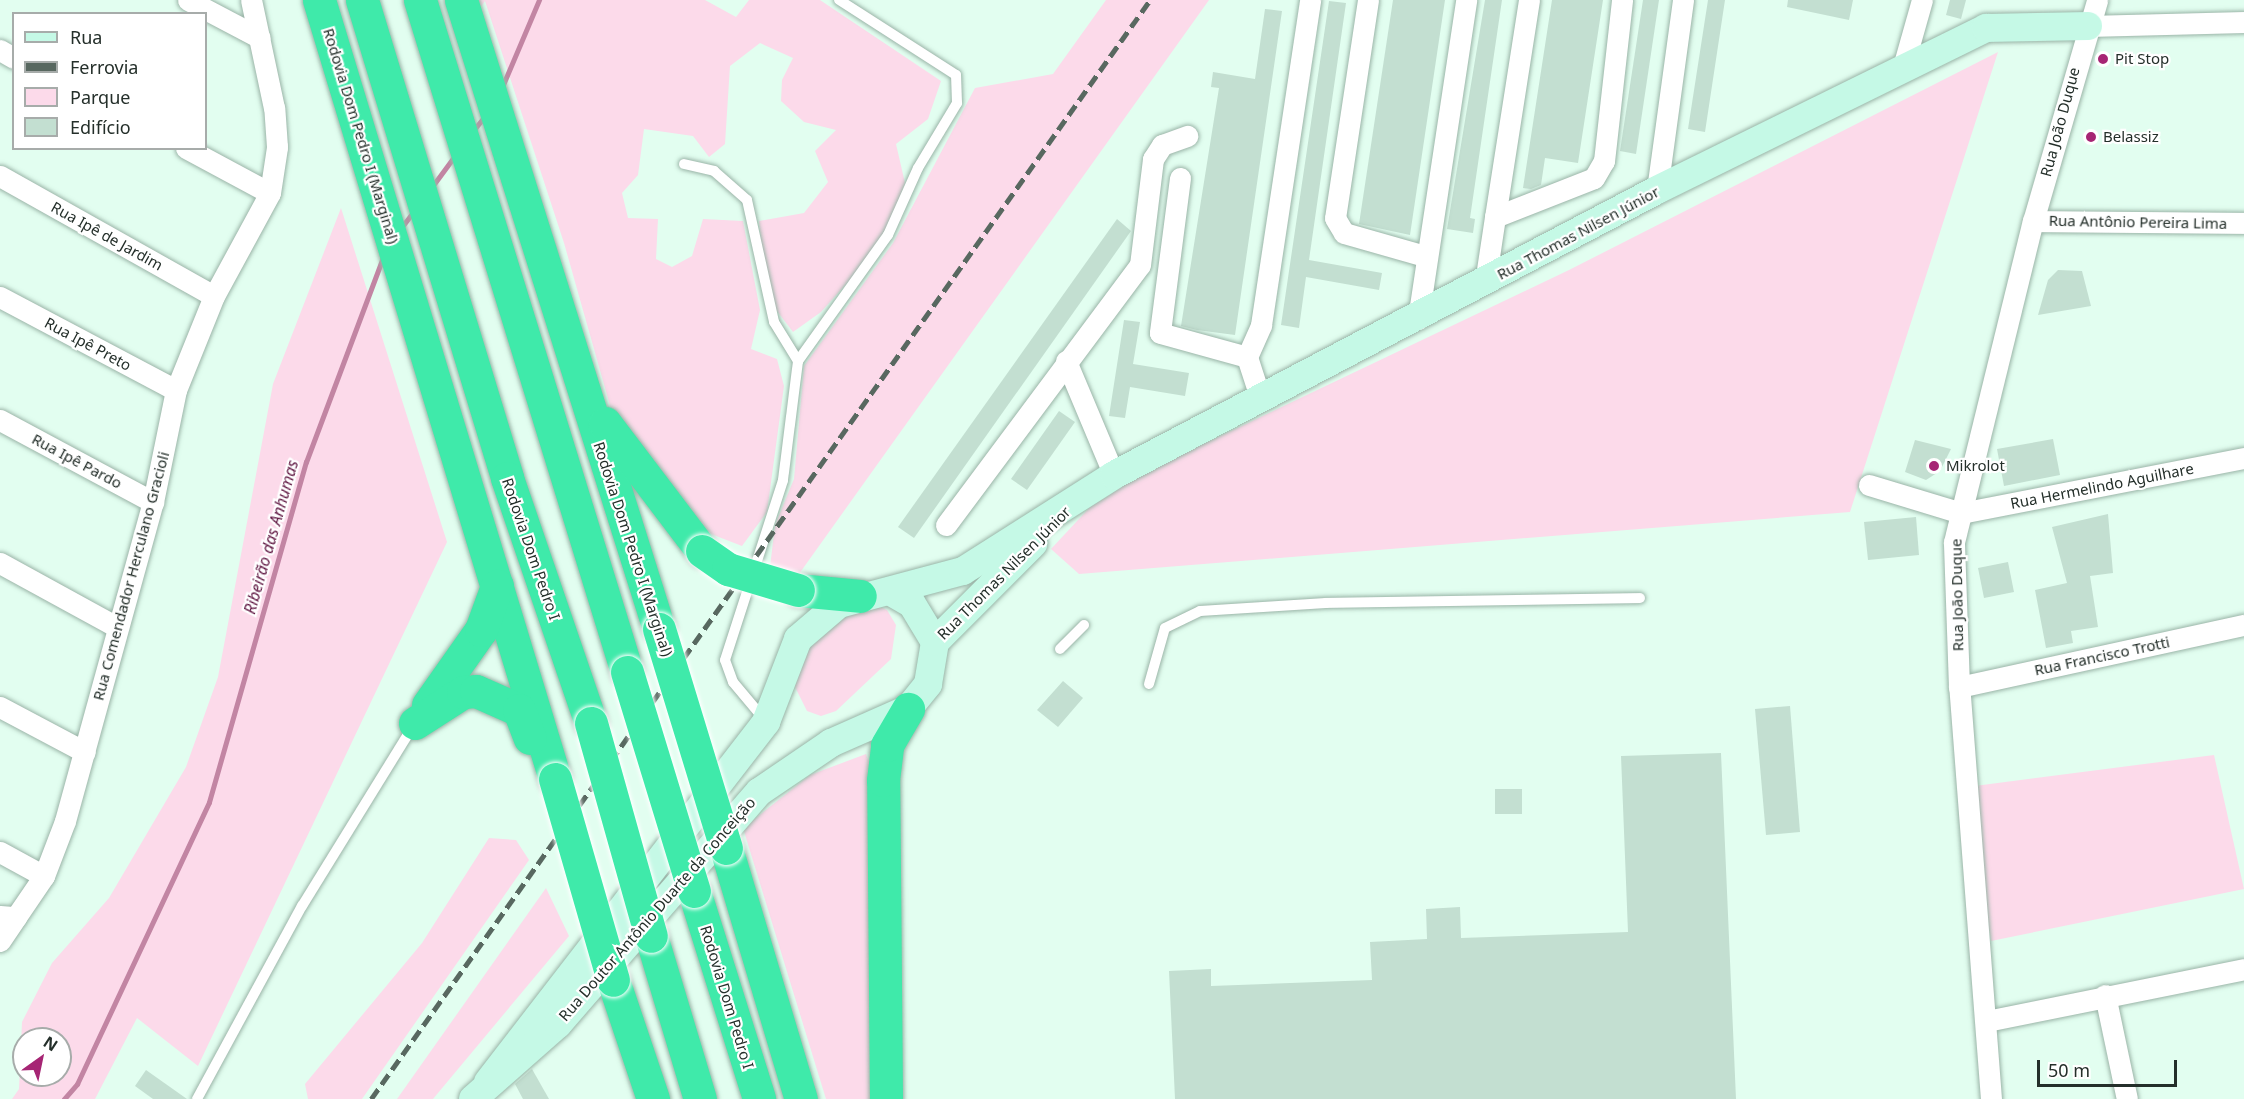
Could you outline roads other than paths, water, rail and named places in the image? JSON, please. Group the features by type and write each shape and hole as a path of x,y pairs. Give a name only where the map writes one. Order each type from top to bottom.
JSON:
{"highway":[{"name":"Rodovia Dom Pedro I (Marginal)","path":"319,0 555,779 613,980 653,1099"},
{"name":"Rodovia Dom Pedro I","path":"362,0 376,57 507,478 591,723 700,1099"},
{"name":"Rodovia Dom Pedro I (Marginal)","path":"461,0 576,372 659,629 801,1099"},
{"name":"Rodovia Dom Pedro I","path":"423,9 759,1099"},
{"path":"576,372 621,449 702,551 744,576 798,590 875,594"},
{"path":"415,723 480,630 497,586"},
{"path":"415,723 463,692 491,694 519,710 534,749 555,779"},
{"path":"886,1099 883,780 887,745 908,709"},
{"path":"632,1036 626,1059 635,1099"}],"street":[{"path":"188,0 260,38"},
{"name":"Rua Comendador Herculano Gracioli","path":"0,941 12,914 44,876 85,752 117,627 153,502 176,390 214,296 270,193 277,147 260,38 251,0"},
{"path":"1260,397 1247,357 1261,326 1310,0"},
{"path":"1368,0 1335,218 1344,233 1425,256"},
{"path":"1419,319 1425,256 1466,0"},
{"path":"1485,283 1529,0"},
{"path":"1495,217 1594,178 1604,161 1622,0"},
{"path":"1657,190 1683,0"},
{"path":"1903,67 1922,0"},
{"path":"2092,13 2244,22"},
{"name":"Rua Thomas Nilsen Júnior","path":"831,743 908,709 928,684 935,642 1006,556 1083,494 1114,475 1260,397 1419,319 1657,190 1903,67 1986,28 2092,13"},
{"name":"Rua João Duque","path":"1991,1099 1959,687 1954,542 2033,220 2092,13"},
{"path":"946,525 1066,360 1140,265 1153,159 1162,145 1187,136"},
{"path":"190,150 270,193"},
{"name":"Rua Ipê de Jardim","path":"0,176 214,296"},
{"path":"1180,178 1160,333 1247,357"},
{"name":"Rua Antônio Pereira Lima","path":"2033,220 2244,223"},
{"name":"Rua Ipê Preto","path":"0,297 176,390"},
{"path":"1066,360 1114,475"},
{"name":"Rua Ipê Pardo","path":"0,420 153,502"},
{"name":"Rua Hermelindo Aguilhare","path":"1961,513 2244,458"},
{"path":"1869,485 1961,513"},
{"name":"Rua Thomas Nilsen Júnior","path":"772,711 798,639 822,616 875,594 963,571 1006,556"},
{"path":"0,563 117,627"},
{"path":"875,594 912,604 935,642"},
{"name":"Rua Francisco Trotti","path":"1959,687 2244,626"},
{"path":"0,707 85,752"},
{"name":"Rua Doutor Antônio Duarte da Conceição","path":"480,1091 772,711"},
{"name":"Rua Doutor Antônio Duarte da Conceição","path":"480,1091 558,1024 759,792 831,743"},
{"path":"0,852 44,876"},
{"path":"1986,1013 2033,1008 2244,969"},
{"path":"2104,995 2127,1099"}],"lane":[{"path":"772,711 733,682 725,660 783,480 798,361 888,235 918,168 957,103 956,75 839,0"},
{"path":"684,164 714,171 747,200 774,322 798,361"},
{"path":"1149,684 1165,628 1200,611 1326,603 1640,598"},
{"path":"1060,649 1084,625"},
{"path":"197,1099 302,906 415,723"}],"waterway":[{"name":"Ribeirão das Anhumas","path":"502,87 539,0"},
{"name":"Ribeirão das Anhumas","path":"472,132 485,116"},
{"name":"Ribeirão das Anhumas","path":"431,188 456,154"},
{"name":"Ribeirão das Anhumas","path":"401,228 413,212"},
{"name":"Ribeirão das Anhumas","path":"64,1099 77,1084 209,802 306,462 383,257"}],"railway":[{"path":"371,1099 1150,0"}],"place":[{"name":"Pit Stop","path":"2103,59"},
{"name":"Belassiz","path":"2091,137"},
{"name":"Mikrolot","path":"1934,466"}]}
